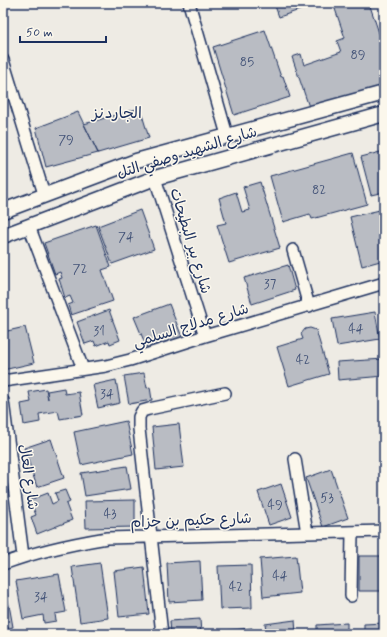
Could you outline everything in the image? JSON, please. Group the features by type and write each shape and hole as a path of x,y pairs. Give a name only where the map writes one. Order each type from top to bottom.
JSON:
{"main road":[{"name":"شارع الشهيد وصفي التل","path":"3,211 44,194 136,161 226,135 384,93"},
{"name":"شارع الشهيد وصفي التل","path":"3,236 155,178 384,114"}],"street":[{"path":"189,3 226,135"},
{"path":"3,60 44,194"},
{"name":"شارع بير البطيحات","path":"155,178 204,336"},
{"path":"29,226 84,369"},
{"path":"293,250 309,306"},
{"name":"شارع مدلاج السلمي","path":"3,381 84,369 130,360 204,336 384,283"},
{"path":"162,634 139,429 139,417 142,411 225,393"},
{"name":"شارع العال","path":"3,401 23,556"},
{"path":"295,459 307,533"},
{"name":"شارع حكيم بن حزام","path":"3,564 23,556 70,544 107,538 384,531"},
{"path":"351,596 352,532"}],"building":[{"path":"274,3 320,3 279,17"},
{"path":"342,3 369,3 384,48 384,85 310,110 292,57 301,54 304,65 341,52 337,41 345,38 334,6"},
{"path":"265,30 281,77 283,76 290,97 234,115 213,47"},
{"path":"140,108 149,138 98,153 84,124"},
{"path":"78,112 98,153 46,167 36,128"},
{"path":"384,151 384,192 371,195 361,157"},
{"path":"353,153 367,204 312,219 310,214 283,222 270,176"},
{"path":"260,182 280,248 229,263 217,225 226,223 219,198 236,192 242,212 250,210 243,187"},
{"path":"384,209 384,260 362,266 350,217"},
{"path":"140,210 154,249 112,264 98,226"},
{"path":"96,225 111,267 102,270 113,301 71,315 68,305 73,303 70,296 65,298 59,279 62,278 60,272 55,274 44,243"},
{"path":"288,265 295,290 252,304 244,278"},
{"path":"169,304 182,337 147,348 134,317"},
{"path":"109,310 120,340 110,344 109,341 96,346 94,341 85,344 77,322"},
{"path":"375,312 380,339 337,346 332,319"},
{"path":"25,327 34,363 3,370 3,332"},
{"path":"310,328 316,330 329,374 289,386 277,347 303,339 301,334 305,329"},
{"path":"384,359 384,376 338,380 337,362"},
{"path":"144,373 147,388 150,387 152,400 129,404 124,376"},
{"path":"116,380 120,403 98,408 93,385"},
{"path":"64,388 65,394 79,392 83,415 60,419 58,411 39,414 40,422 24,425 21,404 31,402 29,392 46,389 48,399 47,391"},
{"path":"126,421 133,454 81,465 74,432"},
{"path":"179,424 184,467 156,470 152,427"},
{"path":"51,439 64,478 37,487 24,448"},
{"path":"127,466 131,489 85,496 81,473"},
{"path":"331,469 348,518 323,527 306,478"},
{"path":"281,484 292,517 269,525 258,492"},
{"path":"65,490 70,502 66,504 72,520 37,534 31,517 36,515 30,500 48,493 52,504 58,501 55,493"},
{"path":"135,500 135,527 86,528 85,501"},
{"path":"296,556 300,593 263,597 260,559"},
{"path":"359,556 384,556 384,591 359,591"},
{"path":"200,561 202,600 169,602 167,563"},
{"path":"100,563 108,618 80,622 72,567"},
{"path":"251,565 252,608 220,609 218,566"},
{"path":"144,567 149,614 119,617 114,571"},
{"path":"59,574 66,612 55,614 56,621 44,623 43,615 23,619 16,581"},
{"path":"3,588 6,588 13,627 3,629"},
{"path":"200,619 201,634 171,634 170,621"},
{"path":"295,620 296,634 267,634 265,624"},
{"path":"347,623 347,634 317,634 317,625"},
{"path":"384,623 384,634 364,634 364,624"},
{"path":"252,628 253,634 223,634 223,631"}],"district":[{"name":"الجاردنز","path":"117,113"}]}
